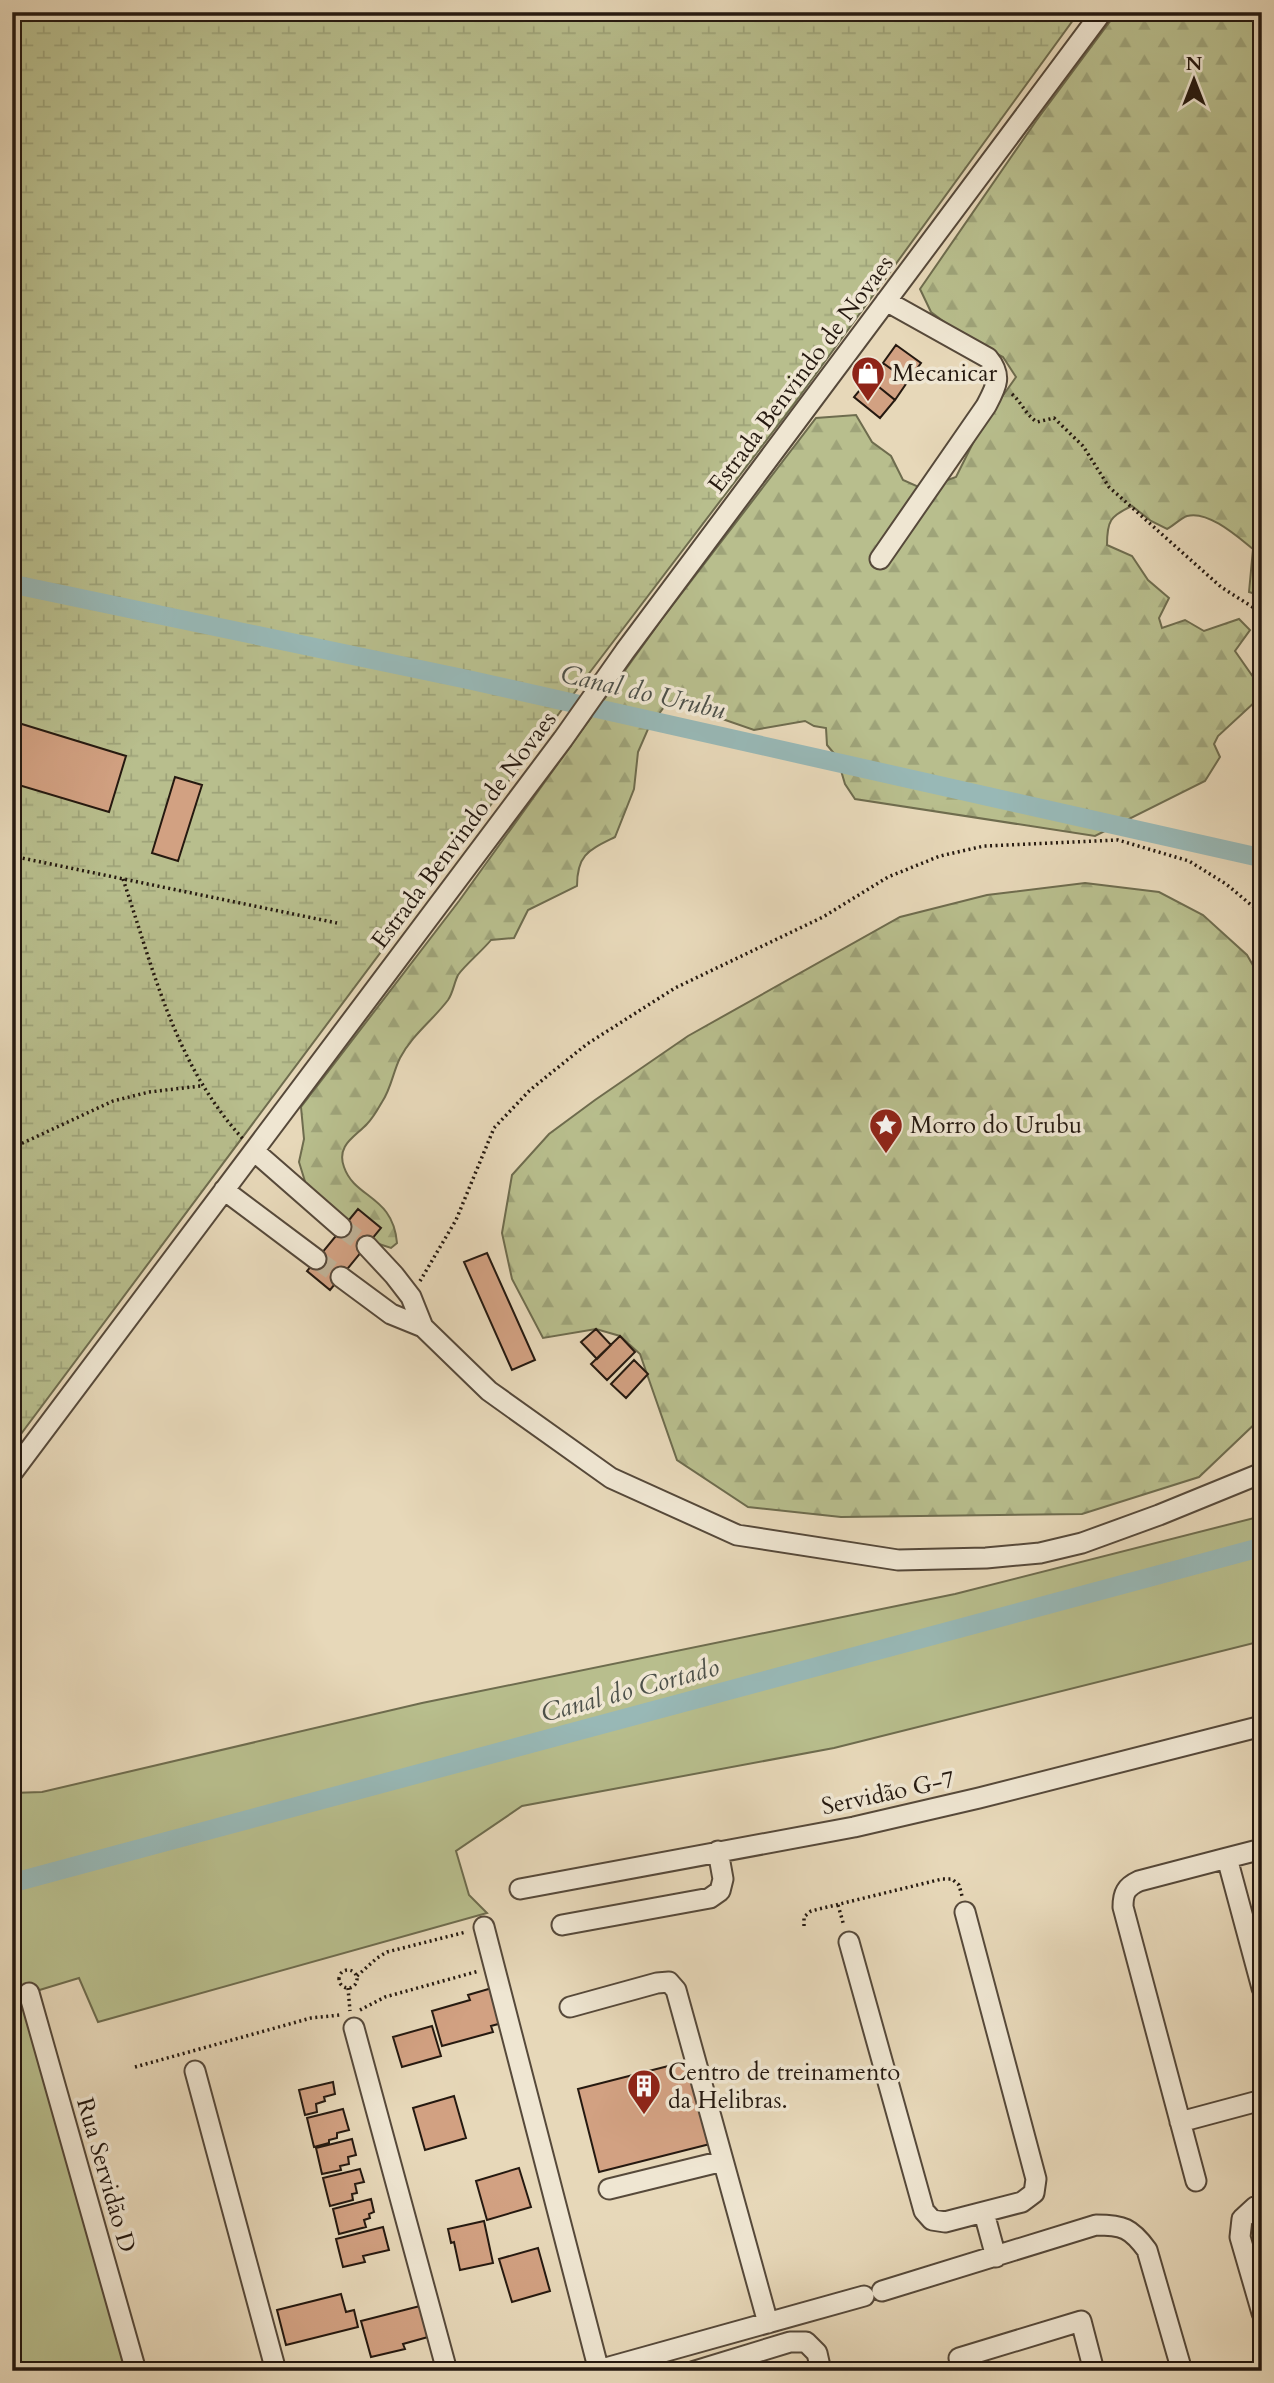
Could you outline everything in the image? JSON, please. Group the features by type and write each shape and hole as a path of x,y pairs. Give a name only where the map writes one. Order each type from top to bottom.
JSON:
{"street":[{"name":"Estrada Benvindo de Novaes","path":"12,1473 564,739 625,651 1102,12"},
{"path":"880,559 986,406 998,373 988,358 886,301"},
{"path":"254,1151 341,1227"},
{"path":"224,1190 316,1259"},
{"path":"367,1246 411,1297 423,1327"},
{"path":"341,1278 391,1314 423,1327 489,1391 611,1478 737,1535 898,1560 986,1558 1040,1553 1082,1543 1159,1516 1262,1473"},
{"name":"Servidão G-7","path":"520,1889 854,1827 1262,1726"},
{"path":"1196,2182 1123,1907 1123,1895 1128,1886 1139,1881 1262,1849"},
{"path":"562,1925 710,1898 720,1891 723,1878 718,1851"},
{"path":"1227,1858 1261,1982"},
{"path":"849,1942 923,2211 932,2220 945,2222 984,2213 1022,2202 1034,2193 1036,2179 965,1912"},
{"path":"478,1930 597,2370 873,2293 1096,2225 1117,2225 1135,2233 1147,2250 1182,2371"},
{"path":"570,2007 657,1983 669,1982 676,1990 768,2323"},
{"name":"Rua Servidão D","path":"29,1993 136,2371"},
{"path":"354,2028 447,2371"},
{"path":"195,2071 276,2371"},
{"path":"1180,2122 1262,2100"},
{"path":"608,2189 723,2161"},
{"path":"1262,2206 1255,2207 1242,2219 1240,2237 1262,2313"},
{"path":"984,2213 996,2257"},
{"path":"962,2371 959,2358 1081,2321 1094,2371"},
{"path":"695,2371 790,2342 806,2342 817,2353 821,2371"}],"path":[{"path":"996,382 1020,401 1027,416 1037,422 1054,418 1062,424 1083,446 1109,487 1221,587 1262,613"},
{"path":"411,1297 456,1220 494,1128 530,1090 587,1044 675,988 822,917 888,877 940,856 984,846 1118,839 1189,861 1226,884 1262,915"},
{"path":"12,856 337,923"},
{"path":"124,879 177,1039 202,1086 231,1126 254,1151"},
{"path":"12,1148 113,1101 149,1092 202,1086"},
{"path":"804,1926 804,1917 811,1912 942,1878 952,1879 959,1885 965,1912"},
{"path":"357,1976 348,1970 342,1972 339,1976 340,1982 343,1987 354,1986 357,1976 387,1952 478,1930"},
{"path":"135,2067 311,2018 350,2015 385,1997 476,1972 482,1968"}],"green space":[{"path":"12,12 1079,12 794,404 584,680 12,1446"},
{"path":"1117,12 1262,12 1262,596 1249,592 1253,549 1222,526 1204,517 1187,516 1167,529 1151,521 1132,506 1111,520 1107,545 1132,556 1148,580 1169,598 1159,618 1162,628 1185,620 1204,631 1239,619 1250,630 1235,651 1258,684 1257,700 1218,736 1214,744 1220,757 1205,781 1095,836 855,799 845,784 837,757 827,745 826,728 805,721 754,730 690,710 680,696 664,707 648,729 638,752 634,789 615,837 586,854 579,867 577,886 528,910 514,938 491,940 461,971 448,1000 405,1050 388,1092 375,1113 345,1147 342,1159 349,1177 381,1206 394,1227 397,1243 391,1248 379,1244 307,1188 299,1162 304,1139 301,1107 459,901 662,619 816,418 856,415 872,442 891,456 903,480 923,489 956,477 981,427 1016,377 1003,357 963,336 931,312 920,289 1036,121"},
{"path":"1085,883 1159,892 1203,915 1247,955 1262,981 1262,1417 1199,1477 1082,1514 841,1517 748,1507 677,1460 640,1354 620,1336 596,1329 543,1338 512,1279 502,1233 512,1175 549,1134 688,1036 900,917 987,895"},
{"path":"1262,1516 1262,1641 834,1748 522,1806 456,1851 469,1895 487,1913 98,2022 79,1978 33,1992 125,2371 12,2371 12,1793 42,1792 422,1703 955,1594"}],"building":[{"path":"896,345 921,363 908,381 883,363"},
{"path":"883,363 908,381 895,400 869,379"},
{"path":"869,379 895,400 880,418 854,397"},
{"path":"12,721 126,756 109,812 12,783"},
{"path":"175,777 202,785 178,861 152,853"},
{"path":"358,1209 381,1228 330,1290 307,1271"},
{"path":"487,1253 535,1360 512,1370 464,1262"},
{"path":"596,1329 611,1345 597,1359 581,1342"},
{"path":"620,1336 635,1352 607,1380 591,1364"},
{"path":"634,1360 648,1374 626,1398 611,1384"},
{"path":"492,1988 502,2023 491,2026 493,2032 442,2046 432,2011 470,2000 468,1995"},
{"path":"432,2026 441,2056 402,2067 393,2037"},
{"name":"Centro de treinamento da Helibras.","path":"688,2061 710,2144 599,2172 578,2089"},
{"path":"333,2082 335,2094 324,2097 325,2101 316,2104 317,2112 305,2115 299,2090"},
{"path":"454,2096 466,2138 425,2150 413,2108"},
{"path":"343,2109 349,2130 337,2133 337,2138 329,2140 329,2143 314,2147 307,2118"},
{"path":"352,2139 356,2155 348,2157 349,2164 340,2166 341,2170 322,2174 316,2148"},
{"path":"519,2168 531,2207 487,2220 476,2181"},
{"path":"360,2169 364,2182 355,2184 357,2193 352,2194 353,2200 330,2206 323,2178"},
{"path":"371,2199 374,2212 369,2214 370,2218 364,2220 366,2227 339,2234 333,2209"},
{"path":"484,2221 493,2263 460,2270 454,2242 451,2243 448,2229"},
{"path":"383,2227 389,2250 363,2256 365,2262 343,2267 336,2239"},
{"path":"538,2248 550,2291 512,2302 499,2259"},
{"path":"341,2294 346,2312 354,2310 358,2327 286,2345 277,2310"},
{"path":"420,2306 428,2337 403,2344 405,2349 371,2357 361,2321"}],"waterway":[{"name":"Canal do Urubu","path":"12,584 470,680 1262,858"},
{"name":"Canal do Cortado","path":"12,1883 1262,1547"}],"tunnel":[{"path":"341,1227 367,1246"},
{"path":"316,1259 341,1277"}],"place":[{"name":"Mecanicar","path":"868,403"},
{"name":"Morro do Urubu","path":"886,1155"},
{"name":"Centro de treinamento da Helibras.","path":"644,2116"}]}
